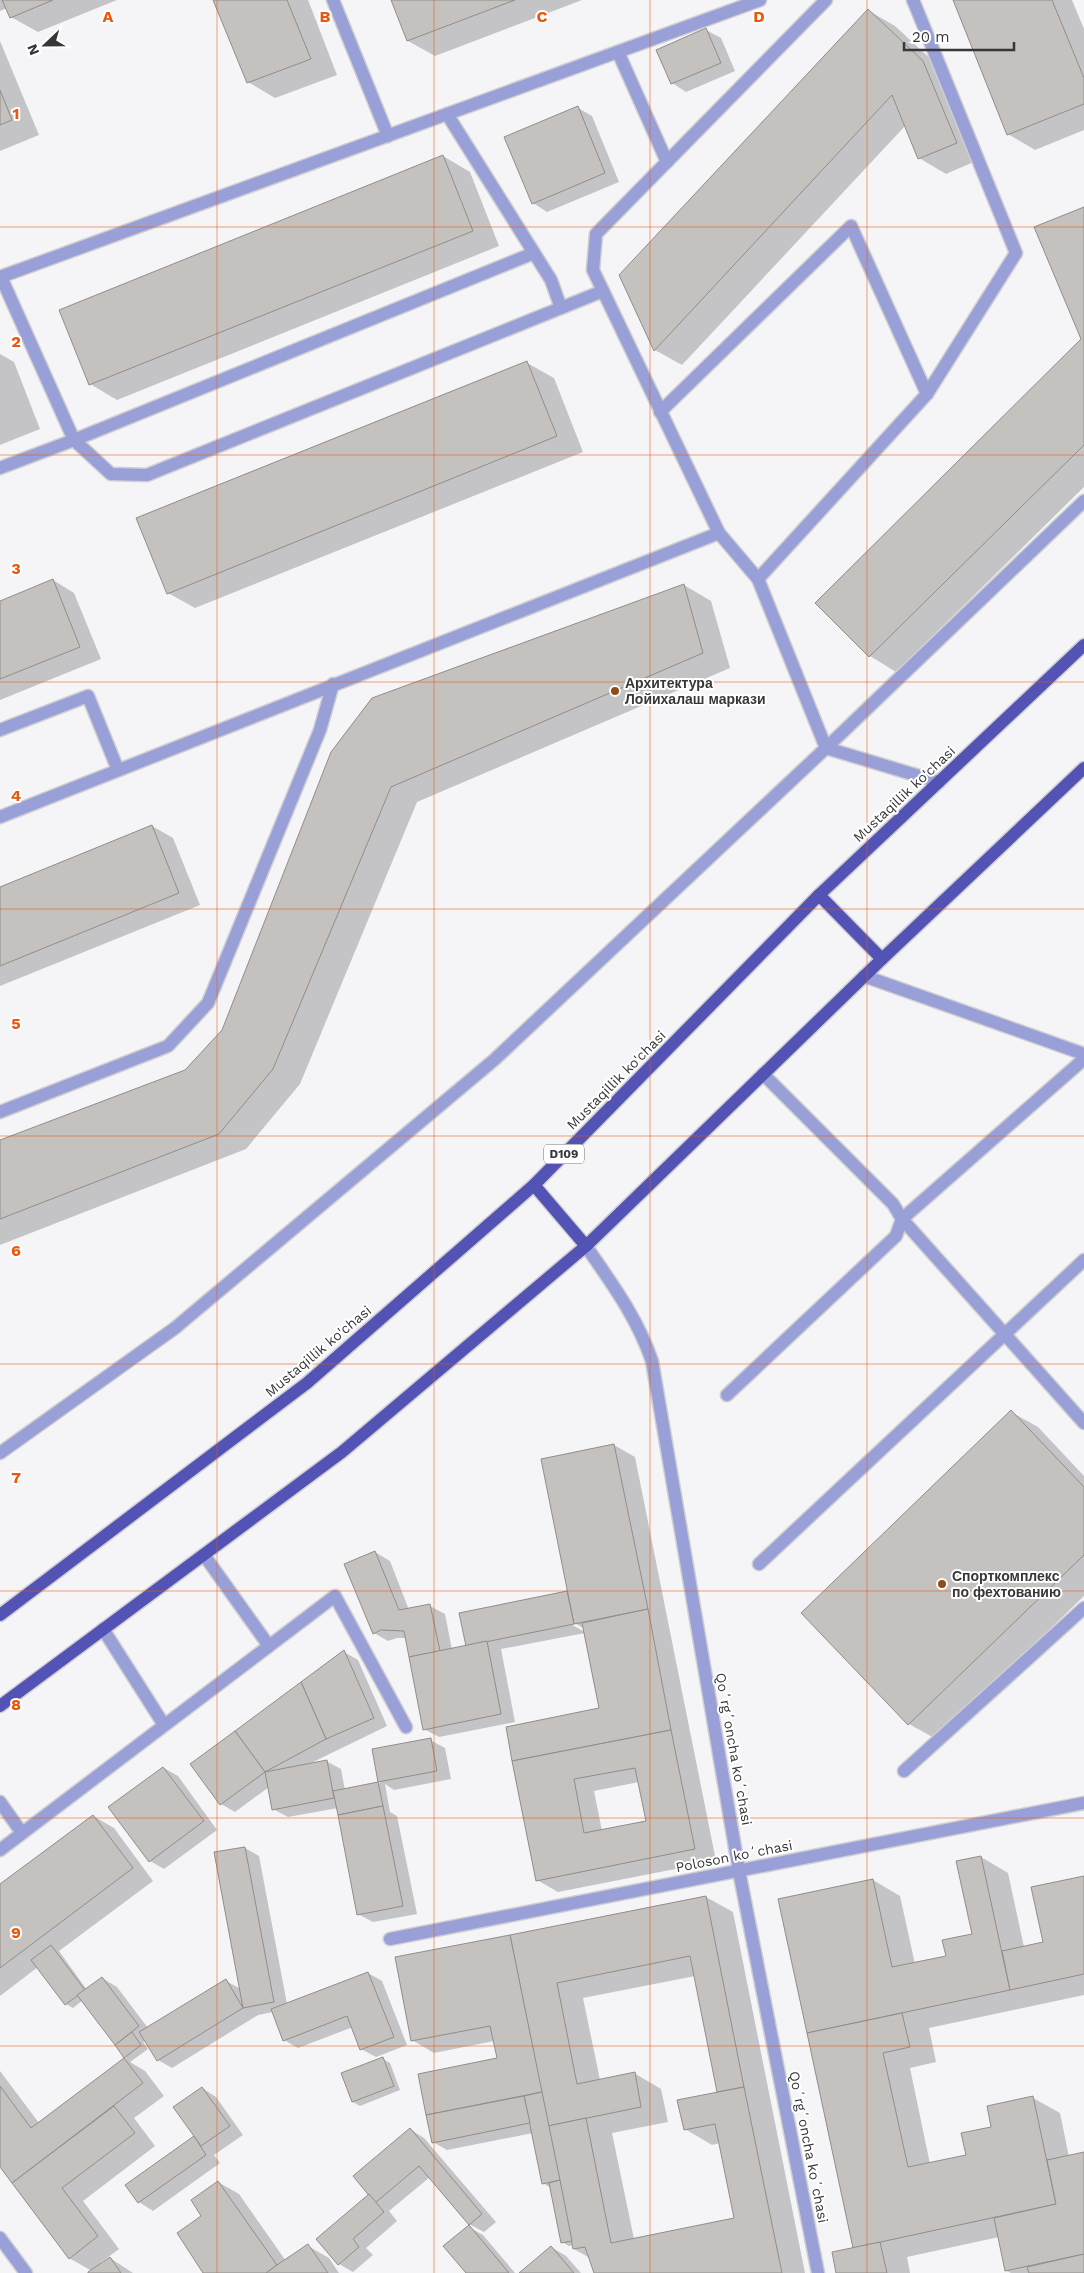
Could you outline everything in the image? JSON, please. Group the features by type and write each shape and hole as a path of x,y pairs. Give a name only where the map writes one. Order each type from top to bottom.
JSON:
{"main road":[{"name":"Mustaqillik ko'chasi","path":"0,1615 307,1383 534,1185 819,895 1084,644"},
{"path":"0,1706 342,1452 586,1246 864,976 1084,768"},
{"path":"819,895 882,959"},
{"path":"534,1185 586,1246"}],"street":[{"path":"333,0 388,136"},
{"path":"603,291 147,475 111,474 74,440 1,277 760,0"},
{"path":"826,0 596,234 593,270 719,533 758,579 826,748"},
{"path":"758,579 926,394 1016,253 914,0"},
{"path":"618,52 667,162"},
{"path":"447,114 550,280 561,308"},
{"path":"660,412 851,226 926,394"},
{"path":"0,468 74,440 534,253"},
{"path":"0,1453 175,1328 494,1060 826,748 1084,500"},
{"path":"0,817 719,533"},
{"path":"0,1112 168,1046 208,1002 320,730 333,684"},
{"path":"0,730 88,696 118,770"},
{"path":"826,748 939,782"},
{"path":"864,976 1084,1054"},
{"path":"727,1395 896,1236 902,1219 1084,1059"},
{"path":"763,1074 893,1204 902,1219 1084,1423"},
{"name":"Qoʻrgʻoncha koʻchasi","path":"586,1246 643,1334 652,1362 740,1870 818,2273"},
{"path":"758,1564 1084,1260"},
{"path":"204,1554 269,1646"},
{"path":"0,1850 335,1596 406,1727"},
{"path":"904,1771 1084,1608"},
{"path":"103,1629 164,1725"},
{"path":"0,1802 22,1833"},
{"name":"Poloson koʻchasi","path":"390,1939 1084,1803"},
{"path":"0,2238 26,2273"}],"building":[{"path":"2,0 53,0 10,18"},
{"path":"213,0 287,0 311,59 247,83"},
{"path":"391,0 515,0 407,41"},
{"path":"953,0 1052,0 1084,78 1084,104 1007,135"},
{"path":"868,9 923,61 957,143 918,159 892,95 654,351 619,275"},
{"path":"706,28 721,63 671,84 656,50"},
{"path":"0,90 12,120 0,125"},
{"path":"578,106 605,173 532,204 504,137"},
{"path":"443,155 473,231 89,385 59,310"},
{"path":"1084,207 1084,445 869,657 815,603 1081,339 1034,227"},
{"path":"527,361 557,436 167,594 136,518"},
{"path":"53,579 80,647 0,679 0,601"},
{"path":"684,584 703,653 391,787 273,1069 219,1134 0,1219 0,1140 185,1070 222,1030 331,752 372,698"},
{"path":"152,825 179,893 0,966 0,887"},
{"name":"Спорткомплекс по фехтованию","path":"1011,1410 1084,1487 1084,1555 908,1725 801,1613"},
{"path":"614,1444 648,1609 574,1624 541,1459"},
{"path":"375,1551 399,1610 430,1604 440,1651 409,1657 404,1631 381,1630 373,1634 344,1564"},
{"path":"567,1591 574,1624 466,1646 459,1613"},
{"path":"648,1609 671,1730 512,1761 506,1727 599,1708 582,1623"},
{"path":"487,1641 501,1714 423,1730 409,1657"},
{"path":"344,1650 374,1718 326,1739 301,1682"},
{"path":"301,1682 326,1739 265,1772 235,1731"},
{"path":"671,1730 695,1849 536,1881 512,1761","holes":["635,1768 646,1821 584,1833 574,1779"]},
{"path":"235,1731 265,1772 220,1805 190,1764"},
{"path":"431,1738 437,1771 378,1782 372,1749"},
{"path":"327,1760 334,1798 272,1810 265,1772"},
{"path":"163,1767 204,1821 149,1862 108,1807"},
{"path":"378,1782 383,1806 338,1815 333,1791"},
{"path":"383,1806 403,1906 357,1915 338,1815"},
{"path":"93,1815 133,1868 0,1968 0,1884"},
{"path":"245,1847 274,2002 243,2008 214,1852"},
{"path":"981,1856 1010,1990 807,2033 778,1899 873,1879 892,1967 946,1956 942,1940 972,1934 956,1861"},
{"path":"1084,1876 1084,1974 1010,1990 1002,1951 1043,1942 1031,1887"},
{"path":"706,1896 744,2087 717,2092 690,1956 557,1983 577,2084 635,2072 641,2107 548,2126 510,1935"},
{"path":"510,1935 542,2092 426,2115 418,2074 497,2058 490,2026 411,2041 395,1957"},
{"path":"51,1945 85,1990 65,2005 31,1960"},
{"path":"368,1972 394,2037 360,2050 347,2016 283,2041 271,2009"},
{"path":"102,1977 139,2026 115,2045 77,1995"},
{"path":"226,1979 243,2008 157,2061 139,2032"},
{"path":"902,2013 910,2047 883,2053 908,2167 966,2155 961,2133 991,2127 987,2106 1033,2096 1056,2204 853,2248 807,2033"},
{"path":"132,2032 141,2045 124,2058 115,2045"},
{"path":"383,2057 394,2086 352,2102 341,2073"},
{"path":"124,2058 143,2083 12,2183 0,2167 0,2086 31,2128"},
{"path":"202,2087 230,2126 201,2146 173,2107"},
{"path":"744,2087 782,2273 594,2273 585,2247 573,2249 548,2126 586,2118 611,2243 734,2218 715,2124 684,2130 677,2100"},
{"path":"542,2092 560,2180 542,2184 524,2096"},
{"path":"524,2096 530,2123 432,2143 426,2115"},
{"path":"114,2106 135,2133 62,2188 98,2236 69,2259 12,2183"},
{"path":"410,2128 482,2214 469,2225 419,2166 375,2203 353,2176"},
{"path":"194,2136 206,2155 138,2203 125,2185"},
{"path":"1084,2152 1084,2254 1005,2271 994,2218 1056,2204 1047,2160"},
{"path":"560,2180 572,2241 561,2243 549,2183"},
{"path":"218,2181 277,2265 266,2273 203,2273 177,2233 201,2216 191,2200"},
{"path":"369,2194 384,2212 353,2239 359,2247 338,2265 316,2239"},
{"path":"469,2225 509,2273 466,2273 443,2246"},
{"path":"880,2242 887,2273 836,2273 832,2252"},
{"path":"308,2244 328,2273 266,2273 277,2265"},
{"path":"551,2246 574,2273 519,2273"},
{"path":"1084,2254 1084,2273 1029,2273 1027,2267"},
{"path":"110,2257 121,2273 88,2273 88,2272"}],"place":[{"name":"Архитектура Лойихалаш маркази","path":"615,691"},
{"name":"Спорткомплекс по фехтованию","path":"942,1584"}]}
